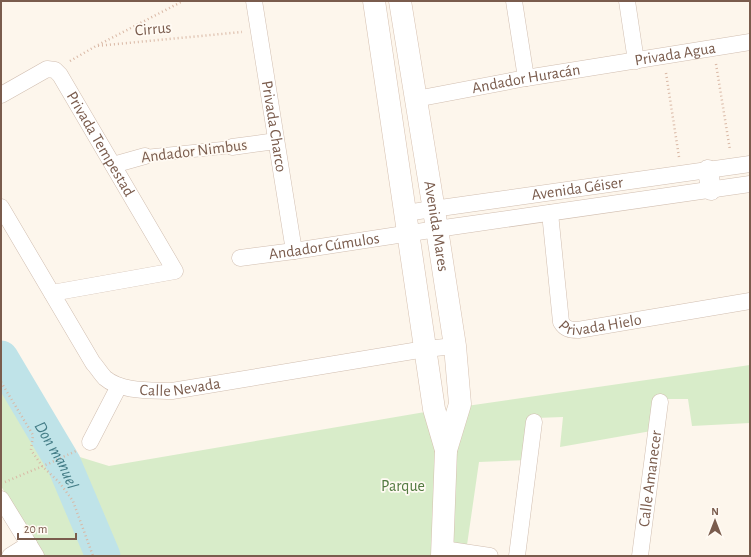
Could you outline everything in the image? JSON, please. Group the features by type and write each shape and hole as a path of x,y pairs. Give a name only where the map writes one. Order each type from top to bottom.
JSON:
{"main road":[{"name":"Avenida Mares","path":"400,4 436,219 455,346 460,404 446,450 442,552"},
{"name":"Avenida Mares","path":"375,7 434,409 446,450"}],"street":[{"name":"Privada Charco","path":"254,1 294,251"},
{"path":"514,1 526,78"},
{"name":"Privada Agua","path":"627,1 636,61 750,42"},
{"path":"375,7 400,4"},
{"name":"Andador Huracán","path":"416,99 526,78 636,61"},
{"path":"1,95 48,69 55,70"},
{"name":"Privada Tempestad","path":"52,293 175,271 60,75 55,70"},
{"name":"Andador Nimbus","path":"113,165 145,156 276,141"},
{"name":"Avenida Géiser","path":"407,224 681,174 750,164"},
{"path":"708,170 711,190"},
{"name":"Avenida Géiser","path":"407,224 436,219 550,213 750,184"},
{"name":"Calle Nevada","path":"1,207 93,363 105,378 119,386 142,390 172,391 425,349 455,346"},
{"name":"Privada Hielo","path":"550,213 561,322 567,328 578,330 750,301"},
{"name":"Andador Cúmulos","path":"240,258 294,251 407,224"},
{"path":"90,442 119,386"},
{"name":"Calle Amanecer","path":"640,556 660,402"},
{"path":"517,556 534,422"},
{"path":"1,499 32,550 10,556"},
{"path":"442,552 490,556"}],"path":[{"path":"96,46 183,1"},
{"name":"Cirrus","path":"55,70 96,46 259,31"},
{"path":"714,48 733,166"},
{"path":"664,56 681,174"},
{"path":"1,382 33,435 31,450 42,466 59,482 73,501 93,556"},
{"path":"1,484 70,454"}],"green space":[{"name":"Parque","path":"1,344 70,454 109,466 425,412 750,365 750,423 692,426 688,399 668,399 657,430 560,447 563,417 536,418 529,460 479,462 466,552 494,556 42,556 1,486"}],"waterway":[{"name":"Don manuel","path":"1,358 64,464 103,556"}]}
